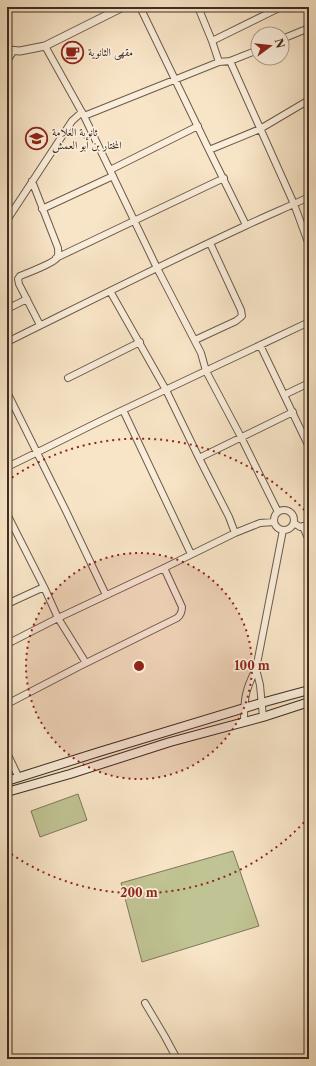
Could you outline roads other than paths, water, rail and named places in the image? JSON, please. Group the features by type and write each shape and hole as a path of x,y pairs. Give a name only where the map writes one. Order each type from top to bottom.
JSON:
{"main road":[{"path":"7,781 244,708 309,690"},
{"path":"7,792 70,774 170,742 263,717 309,702"}],"street":[{"path":"7,61 10,50 26,50 44,46 123,7"},
{"path":"140,7 246,225"},
{"path":"198,7 219,62"},
{"path":"212,41 281,7"},
{"path":"290,36 309,28"},
{"path":"44,46 83,114 157,268 195,340 201,353 206,371 278,512"},
{"path":"7,220 72,121 83,114 219,62 230,61 250,53"},
{"path":"230,61 294,204 306,227 309,245"},
{"path":"209,150 260,129 309,100"},
{"path":"42,209 198,126"},
{"path":"40,325 19,284 18,279 20,276 224,178"},
{"path":"32,181 58,248 56,258"},
{"path":"7,342 246,225 309,197"},
{"path":"195,340 236,321 242,316 241,310 210,243"},
{"path":"110,291 166,390 229,517 235,533"},
{"path":"7,309 27,299"},
{"path":"7,467 181,382 309,322"},
{"path":"68,378 140,342"},
{"path":"260,345 309,447"},
{"path":"284,395 309,383"},
{"path":"7,392 106,595"},
{"path":"124,410 191,554"},
{"path":"199,458 292,412"},
{"path":"287,510 292,513 294,523 292,527 283,530 276,526 274,516 278,512 287,510"},
{"path":"7,514 58,618 86,663"},
{"path":"7,644 235,533 260,523 274,522"},
{"path":"294,523 298,527 306,526 309,540"},
{"path":"244,722 245,698 248,684 256,670 283,530"},
{"path":"7,704 180,616 182,607 164,568"},
{"path":"7,604 44,587"},
{"path":"256,670 260,684 263,717"},
{"path":"7,753 19,778"},
{"path":"145,1003 177,1059"}],"place":[{"name":"مقهى الثانوية","path":"72,52"},
{"name":"ثانوية العلامة المختار بن أبو العمش","path":"36,138"}]}
